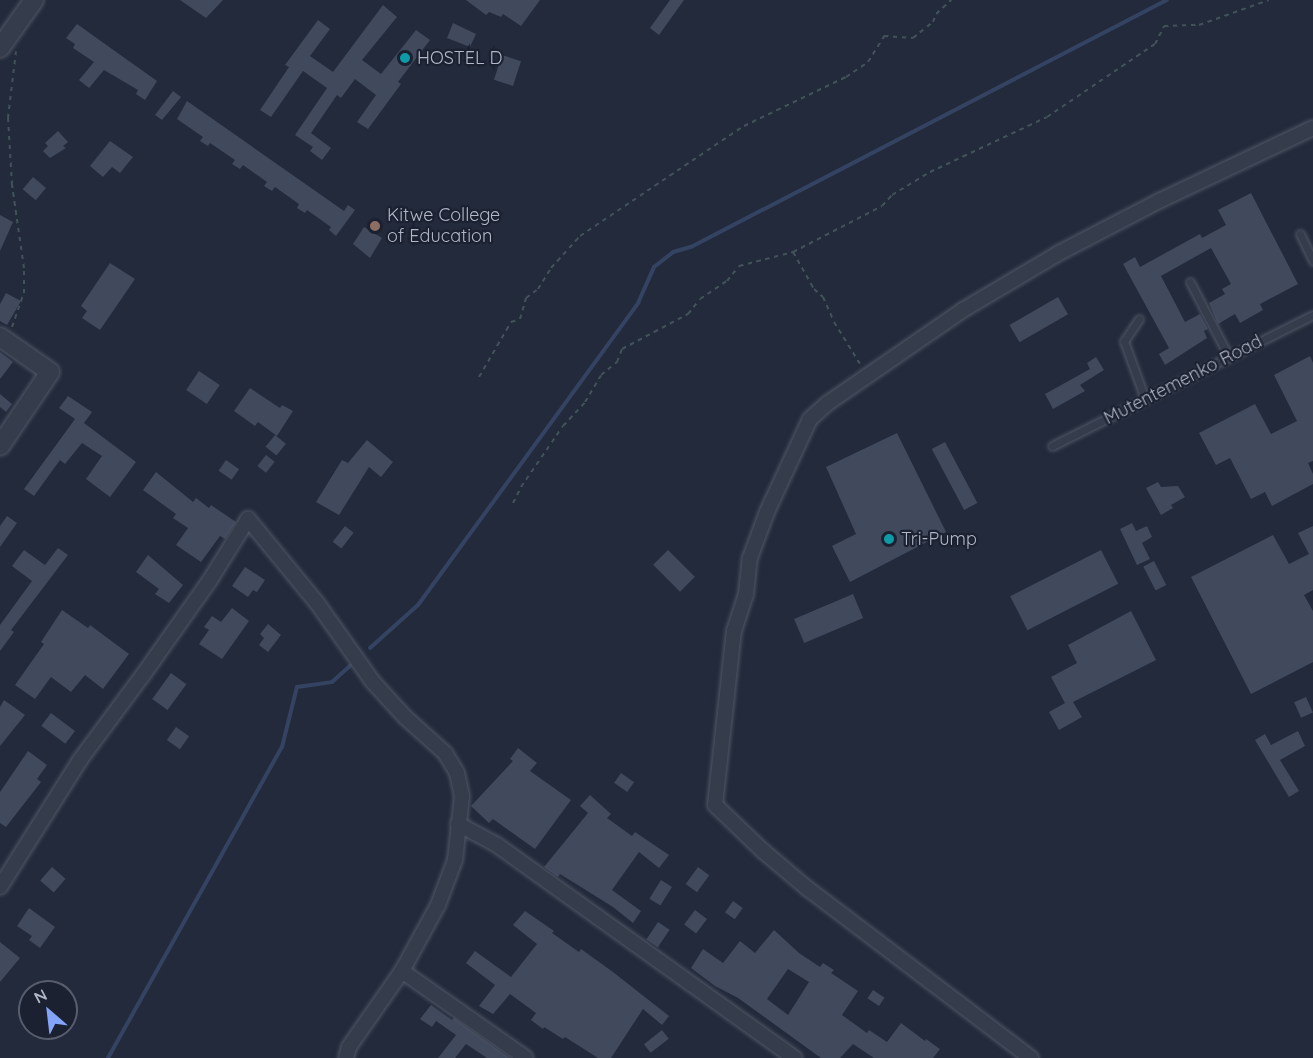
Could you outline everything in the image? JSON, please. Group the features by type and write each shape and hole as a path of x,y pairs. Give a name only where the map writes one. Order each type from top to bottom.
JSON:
{"street":[{"path":"0,48 34,0"},
{"path":"1031,1058 808,889 763,852 715,805 734,632 746,594 750,558 767,512 810,419 863,376 963,310 1059,254 1159,201 1313,128"},
{"path":"0,447 50,372 3,338"},
{"path":"0,887 80,760 203,590 248,519 317,603 373,682 405,717 445,753 457,773 460,784 462,796 454,860 441,896 420,941 402,971 348,1047 346,1058"},
{"path":"458,824 498,845 795,1058"},
{"path":"402,971 526,1058"}],"lane":[{"path":"1300,234 1313,261"},
{"path":"1190,282 1229,357"},
{"name":"Mutentemenko Road","path":"1052,446 1313,315"},
{"path":"1139,319 1124,341 1146,399"}],"path":[{"path":"479,377 511,322 520,319 526,298 538,289 551,268 580,236 744,126 846,77 868,62 884,36 913,38 933,22 936,14 951,0"},
{"path":"513,503 521,487 563,426 585,402 601,375 617,362 622,349 688,314 700,299 727,281 739,266 793,252 882,206 892,195 930,172 1047,117 1155,44 1164,26 1199,25 1269,0"},
{"path":"3,338 24,293 24,268 12,185 8,118 21,19"},
{"path":"793,252 814,289 824,297 834,322 858,359 863,376"}],"building":[{"path":"180,0 223,0 206,18"},
{"path":"466,0 540,0 521,26 503,14 501,17 489,12 486,15"},
{"path":"670,0 684,0 659,35 650,28"},
{"path":"383,5 397,17 362,60 381,74 416,30 430,40 398,82 401,84 368,129 357,122 376,95 355,79 341,98 337,95 311,133 331,148 322,160 310,151 313,147 295,135 327,88 303,71 271,117 260,110 289,67 285,65 318,20 330,29 310,56 333,72"},
{"path":"453,23 476,34 470,47 447,38"},
{"path":"77,24 157,81 145,100 136,94 138,90 104,70 89,88 79,80 94,62 73,48 75,44 66,38"},
{"path":"502,55 521,61 513,86 494,80"},
{"path":"173,91 181,97 162,120 155,115"},
{"path":"187,101 344,211 348,205 355,210 336,236 329,230 331,227 307,210 305,213 297,208 299,204 275,187 272,191 264,186 267,182 243,165 240,169 232,164 235,160 210,143 208,146 200,141 203,137 177,119"},
{"path":"58,131 68,142 63,146 66,148 50,158 43,151 48,146 45,143"},
{"path":"110,141 133,157 120,173 112,167 103,177 90,166"},
{"path":"33,177 46,188 36,200 23,189"},
{"path":"1251,193 1298,284 1260,304 1263,310 1240,323 1235,314 1218,324 1209,303 1225,294 1222,289 1231,284 1211,248 1161,276 1185,322 1200,314 1208,329 1204,331 1207,338 1165,365 1159,354 1169,348 1123,264 1135,257 1140,267 1200,234 1202,238 1226,225 1218,210"},
{"path":"0,215 13,222 0,251"},
{"path":"364,227 382,238 370,258 353,244"},
{"path":"110,263 135,279 100,330 82,318 87,311 81,306"},
{"path":"6,293 21,301 7,325 0,321 0,304"},
{"path":"1058,297 1068,314 1020,342 1010,325"},
{"path":"0,352 13,362 0,379"},
{"path":"1310,356 1313,363 1313,461 1308,463 1313,474 1313,484 1272,506 1265,492 1251,499 1230,458 1216,465 1199,433 1255,404 1271,434 1297,421 1274,375"},
{"path":"1096,357 1104,370 1080,385 1085,391 1053,409 1045,394 1090,369 1087,363"},
{"path":"199,371 220,385 207,404 186,390"},
{"path":"250,388 280,408 282,405 293,411 277,436 258,422 255,426 234,411"},
{"path":"0,394 12,404 6,412 0,407"},
{"path":"68,396 92,412 84,423 136,462 110,497 86,479 102,456 82,443 65,464 60,460 34,496 24,489 75,419 59,408"},
{"path":"897,433 946,532 850,582 832,546 856,534 826,467"},
{"path":"275,435 286,444 276,455 266,447"},
{"path":"367,440 393,462 381,477 369,467 339,515 316,502 342,460 348,463"},
{"path":"945,442 977,503 964,510 932,449"},
{"path":"266,455 275,462 266,473 257,466"},
{"path":"226,460 239,469 232,480 219,471"},
{"path":"156,472 193,502 196,498 209,508 211,505 236,522 225,539 220,536 201,562 176,545 188,528 173,518 176,514 143,490"},
{"path":"1158,482 1161,487 1178,486 1185,497 1171,505 1173,508 1161,515 1146,488"},
{"path":"7,516 17,523 0,547 0,526"},
{"path":"1132,523 1136,531 1147,526 1152,537 1142,543 1150,559 1137,565 1120,529"},
{"path":"345,526 354,533 341,549 333,542"},
{"path":"1313,526 1313,590 1304,595 1313,611 1313,662 1251,694 1191,577 1273,535 1289,564 1309,554 1298,533"},
{"path":"58,548 68,555 11,630 14,632 0,651 0,625 32,581 12,566 24,550 45,565"},
{"path":"668,550 695,577 680,592 653,565"},
{"path":"1101,550 1118,584 1027,630 1010,596"},
{"path":"148,555 183,585 169,603 155,594 159,589 136,572"},
{"path":"1154,561 1166,585 1156,591 1143,566"},
{"path":"245,567 265,580 257,592 253,590 248,597 232,586"},
{"path":"853,594 863,618 804,643 794,619"},
{"path":"232,608 249,621 222,659 199,644 209,630 204,627 212,616 221,622"},
{"path":"62,610 88,628 90,625 129,654 103,689 85,675 71,692 51,677 35,699 15,685 44,644 41,642"},
{"path":"1131,611 1156,660 1073,702 1082,717 1059,730 1049,712 1065,703 1051,677 1077,663 1068,645"},
{"path":"268,624 281,635 268,652 259,645 264,638 260,634"},
{"path":"171,673 186,684 168,710 152,699"},
{"path":"1306,697 1313,713 1301,718 1294,702"},
{"path":"4,700 25,715 0,746 0,707"},
{"path":"51,713 75,731 65,744 41,726"},
{"path":"176,727 189,736 180,749 167,740"},
{"path":"1298,731 1305,746 1280,760 1299,791 1289,797 1255,740 1265,734 1271,745"},
{"path":"518,748 537,763 530,771 571,800 535,849 493,819 489,823 471,806 513,761 510,759"},
{"path":"28,751 47,765 37,779 41,782 6,827 0,823 0,792"},
{"path":"621,773 634,782 627,792 614,783"},
{"path":"590,795 611,814 607,818 632,836 635,832 669,855 659,868 639,852 612,890 641,911 633,923 613,907 560,874 558,877 544,867 588,813 580,806"},
{"path":"52,867 66,879 54,892 40,881"},
{"path":"698,867 709,875 697,892 686,884"},
{"path":"661,880 672,887 660,906 649,899"},
{"path":"733,901 743,908 735,919 725,912"},
{"path":"29,908 55,927 40,948 29,940 32,936 17,926"},
{"path":"695,910 707,919 696,933 684,924"},
{"path":"525,911 579,952 581,949 613,972 669,1016 662,1025 643,1009 611,1058 598,1058 565,1037 563,1039 544,1027 543,1029 531,1020 536,1013 510,994 493,1014 479,1006 495,985 466,963 475,951 511,977 537,944 513,925"},
{"path":"658,922 670,930 658,947 646,939"},
{"path":"774,930 799,953 820,967 823,963 834,970 831,973 858,991 842,1015 867,1033 869,1030 887,1042 901,1023 940,1049 933,1058 874,1058 853,1044 840,1058 821,1058 738,998 715,986 691,968 703,949 723,963 740,941 755,953","holes":["788,969 809,982 788,1015 767,999"]},
{"path":"0,942 20,958 0,982"},
{"path":"873,990 885,998 879,1006 867,998"},
{"path":"431,1005 452,1020 454,1018 510,1058 487,1058 466,1044 455,1058 438,1058 456,1035 436,1021 432,1027 420,1019"},
{"path":"662,1030 669,1039 651,1053 644,1044"}],"waterway":[{"path":"370,648 418,605 638,303 654,267 673,252 691,247 1167,0"},
{"path":"108,1058 282,747 297,687 332,682 350,666"}],"place":[{"name":"HOSTEL D","path":"405,58"},
{"name":"Kitwe College of Education","path":"375,226"},
{"name":"Tri-Pump","path":"889,539"}]}
